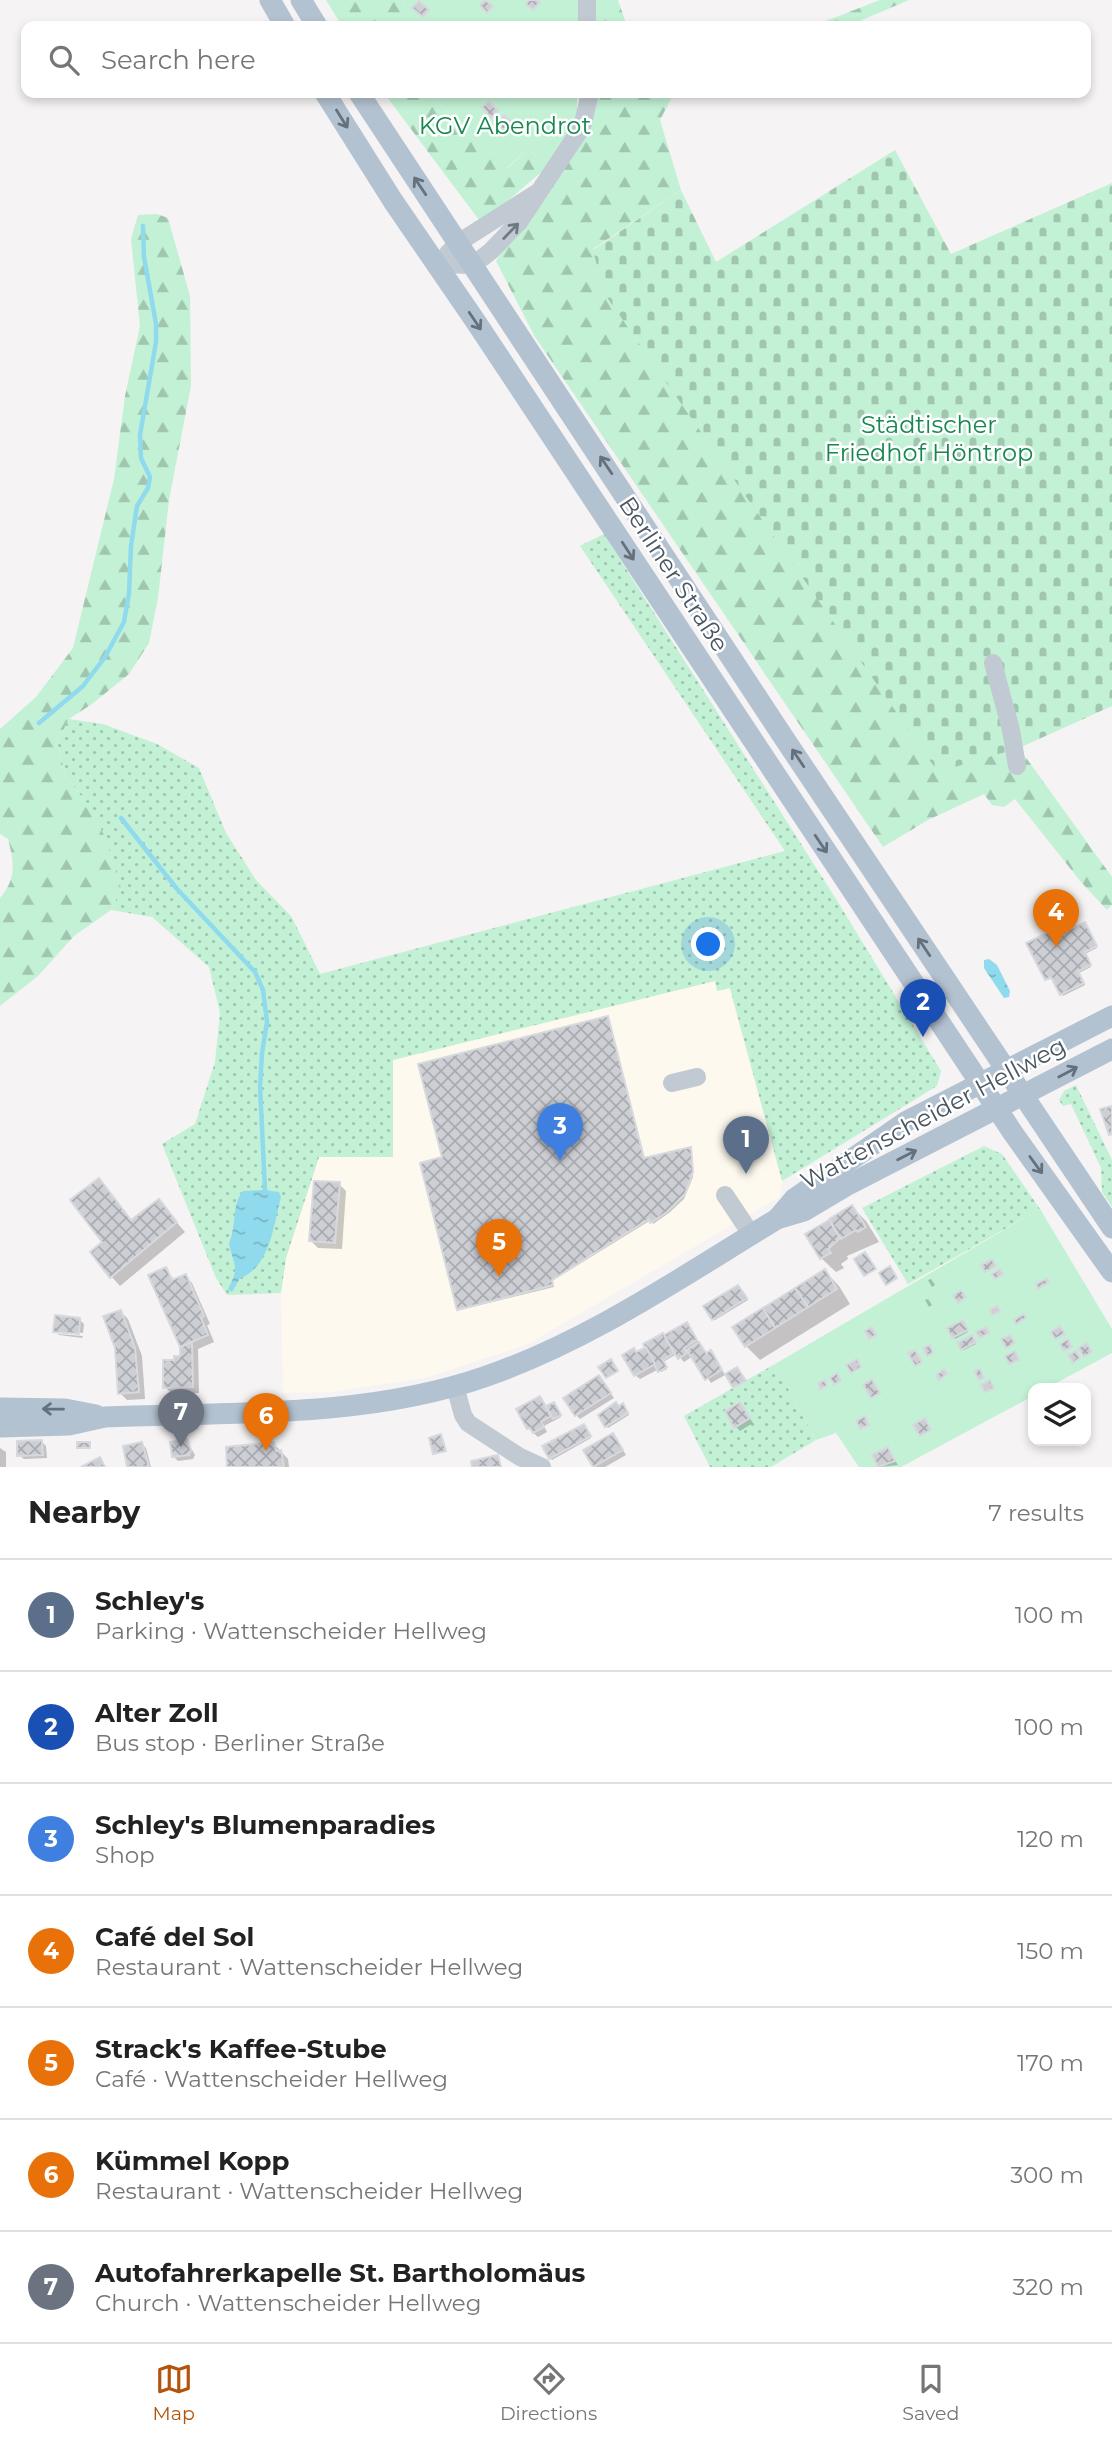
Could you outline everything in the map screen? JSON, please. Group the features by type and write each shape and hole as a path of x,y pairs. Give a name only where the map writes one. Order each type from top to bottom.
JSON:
{"main road":[{"path":"270,0 282,21"},
{"path":"301,0 314,21"},
{"name":"Berliner Straße","path":"328,98 393,201 438,264 997,1109 1112,1272"},
{"name":"Berliner Straße","path":"362,98 1112,1227"},
{"name":"Wattenscheider Hellweg","path":"777,1219 793,1199 907,1121 1112,1016"},
{"name":"Wattenscheider Hellweg","path":"0,1427 69,1425 105,1417 326,1408 399,1398 455,1386 516,1366 583,1335 777,1219 804,1211 846,1186 1112,1049"},
{"name":"Wattenscheider Hellweg","path":"0,1408 65,1409 105,1417"}],"street":[{"path":"587,0 587,21"},
{"path":"438,264 473,265 519,222 582,127 589,98"},
{"path":"438,264 458,243 541,190"},
{"path":"993,663 1011,730 1017,766"},
{"path":"672,1083 696,1077"},
{"path":"725,1195 751,1234"},
{"path":"455,1386 468,1423 542,1467"}],"shaded area":[{"path":"715,981 717,991 729,988 782,1181 780,1197 528,1344 429,1377 332,1392 283,1393 281,1293 286,1258 319,1157 393,1156 393,1060"}],"green space":[{"path":"326,0 403,0 406,8 394,21 339,21"},
{"path":"403,0 580,0 579,21 394,21 406,8"},
{"path":"591,0 618,0 625,21 592,21"},
{"path":"880,0 909,0 860,21 826,21"},
{"path":"388,98 436,98 474,140 508,168 528,148 546,168 504,204 479,220"},
{"name":"KGV Abendrot","path":"436,98 577,98 577,127 546,168 528,148 507,168 474,140"},
{"path":"590,98 674,98 671,99 660,120 681,190 593,249 1019,748 1112,877 1112,905 1107,910 1081,882 1015,799 1004,807 992,805 984,794 928,820 883,847 535,337 496,261 538,203"},
{"name":"Städtischer Friedhof Höntrop","path":"895,150 951,254 1112,183 1112,706 1019,748 938,772 604,293 593,250 681,190 716,262"},
{"path":"157,214 168,218 190,296 191,386 169,500 158,598 149,643 129,674 69,719 57,742 66,777 90,807 106,839 121,888 111,910 74,936 38,976 0,1006 0,898 9,884 13,870 8,839 0,834 0,729 36,697 73,648 114,479 125,396 140,326 131,239 138,215"},
{"path":"604,534 836,899 941,1071 937,1086 782,1181 730,988 717,991 715,981 393,1060 393,1157 319,1157 286,1258 281,1293 227,1295 216,1278 162,1144 195,1124 215,1062 220,1013 209,967 152,917 111,910 121,888 90,807 66,777 57,742 69,719 103,724 157,744 199,768 226,833 256,880 291,916 320,974 785,851 580,546"},
{"path":"1076,1085 1112,1160 1112,1207 1102,1192 1101,1168 1071,1104 1063,1106 1059,1100 1064,1091"},
{"path":"984,1146 1002,1154 1040,1209 908,1284 862,1208"},
{"path":"1040,1209 1112,1329 1112,1353 1056,1383 1028,1383 1028,1399 901,1467 859,1467 836,1433 816,1440 775,1364"},
{"path":"775,1364 816,1440 771,1467 710,1467 684,1416"}],"water":[{"path":"989,959 997,965 1010,991 1009,997 1004,998 984,968 984,960"},
{"path":"243,1191 279,1192 281,1197 269,1244 258,1265 240,1278 232,1292 228,1289 235,1266 229,1243 237,1202"}],"building":[{"path":"485,0 493,6 487,13 480,5"},
{"path":"529,0 540,2 533,10 526,4"},
{"path":"419,1 429,10 423,17 412,8"},
{"path":"489,101 498,111 491,118 482,107"},
{"path":"504,115 513,124 506,132 497,124"},
{"path":"1085,922 1097,946 1085,952 1091,965 1078,971 1084,983 1060,995 1051,977 1045,980 1026,943 1063,925 1066,931"},
{"path":"608,1016 644,1158 691,1147 693,1172 685,1194 667,1212 650,1223 649,1219 552,1280 553,1285 457,1310 420,1163 442,1157 418,1064"},
{"path":"1112,1106 1112,1134 1109,1135 1100,1109"},
{"path":"99,1178 131,1220 159,1199 177,1222 110,1278 90,1252 102,1242 70,1200"},
{"path":"314,1181 340,1182 335,1243 309,1241"},
{"path":"852,1205 866,1227 841,1239 829,1219"},
{"path":"829,1220 840,1238 828,1249 831,1253 820,1259 805,1234"},
{"path":"865,1252 876,1269 864,1276 854,1259"},
{"path":"992,1259 996,1266 985,1272 981,1265"},
{"path":"890,1266 897,1278 886,1285 879,1273"},
{"path":"166,1267 172,1280 186,1274 204,1316 201,1318 208,1335 180,1347 148,1275"},
{"path":"825,1269 837,1289 808,1307 795,1288"},
{"path":"1000,1269 1003,1274 995,1279 992,1274"},
{"path":"1047,1278 1049,1282 1038,1289 1036,1284"},
{"path":"738,1285 747,1298 712,1320 703,1306"},
{"path":"795,1288 808,1307 775,1328 763,1308"},
{"path":"961,1290 966,1297 958,1303 953,1296"},
{"path":"997,1306 1000,1311 992,1315 990,1310"},
{"path":"763,1308 775,1328 745,1347 732,1327"},
{"path":"121,1310 135,1348 139,1392 118,1394 115,1348 103,1316"},
{"path":"1024,1314 1026,1318 1016,1324 1014,1320"},
{"path":"55,1315 80,1318 79,1334 53,1332"},
{"path":"963,1320 968,1330 952,1338 947,1328"},
{"path":"687,1322 697,1340 684,1348 687,1353 678,1359 664,1335"},
{"path":"1060,1326 1065,1334 1055,1339 1051,1332"},
{"path":"872,1327 876,1335 869,1339 865,1331"},
{"path":"986,1327 989,1333 980,1338 976,1332"},
{"path":"663,1333 674,1353 663,1360 667,1367 658,1372 643,1344"},
{"path":"972,1335 976,1342 961,1350 957,1343"},
{"path":"1010,1335 1015,1343 1006,1348 1001,1339"},
{"path":"1068,1339 1072,1347 1064,1351 1060,1344"},
{"path":"192,1342 193,1387 163,1388 163,1360 174,1360 174,1356 180,1356 180,1347"},
{"path":"699,1342 706,1353 711,1350 722,1370 705,1380 687,1350"},
{"path":"1087,1343 1092,1352 1084,1357 1078,1348"},
{"path":"930,1345 933,1353 927,1356 923,1348"},
{"path":"646,1347 655,1364 634,1376 622,1355 634,1348 636,1352"},
{"path":"915,1350 922,1362 915,1366 908,1353"},
{"path":"1015,1351 1019,1360 1009,1364 1005,1356"},
{"path":"1076,1351 1080,1358 1073,1363 1068,1355"},
{"path":"611,1359 618,1371 606,1378 598,1367"},
{"path":"857,1359 861,1367 851,1373 846,1365"},
{"path":"737,1367 746,1381 733,1388 725,1374"},
{"path":"944,1369 947,1374 939,1380 936,1375"},
{"path":"980,1369 984,1378 979,1380 974,1371"},
{"path":"837,1373 841,1380 834,1385 830,1378"},
{"path":"599,1375 611,1393 575,1416 563,1398"},
{"path":"872,1379 880,1393 871,1398 863,1385"},
{"path":"825,1380 827,1386 820,1389 818,1383"},
{"path":"990,1380 994,1388 985,1392 981,1385"},
{"path":"540,1396 551,1416 541,1422 544,1427 533,1433 530,1428 527,1429 516,1409"},
{"path":"554,1402 561,1415 553,1419 546,1406"},
{"path":"616,1402 619,1406 623,1403 628,1413 605,1427 598,1415"},
{"path":"740,1402 750,1418 734,1428 725,1411"},
{"path":"865,1416 869,1425 860,1429 856,1421"},
{"path":"925,1418 931,1430 920,1436 913,1425"},
{"path":"584,1424 591,1436 549,1459 542,1446"},
{"path":"613,1433 623,1450 593,1467 583,1450"},
{"path":"441,1434 446,1451 433,1454 429,1438"},
{"path":"187,1439 191,1450 189,1455 172,1457 170,1442"},
{"path":"42,1440 43,1455 17,1456 17,1441"},
{"path":"77,1442 90,1442 90,1448 77,1448"},
{"path":"142,1442 149,1467 127,1467 123,1446"},
{"path":"274,1442 276,1451 281,1450 284,1467 227,1467 226,1447"},
{"path":"888,1447 895,1461 878,1467 872,1455"},
{"path":"498,1455 501,1467 472,1467 471,1461"},
{"path":"100,1457 105,1467 81,1467"}],"waterway":[{"path":"39,723 83,686 105,657 124,622 137,506 148,488 150,477 141,458 140,435 156,342 156,324 144,257 143,226"},
{"path":"121,818 177,889 255,972 263,990 267,1022 260,1087 265,1190"}],"place":[{"name":"Café del Sol","path":"1056,947"},
{"name":"Alter Zoll","path":"923,1037"},
{"name":"Schley's Blumenparadies","path":"560,1161"},
{"name":"Schley's","path":"746,1174"},
{"name":"Strack's Kaffee-Stube","path":"499,1277"},
{"name":"Autofahrerkapelle St. Bartholomäus","path":"181,1447"},
{"name":"Kümmel Kopp","path":"266,1451"}]}
